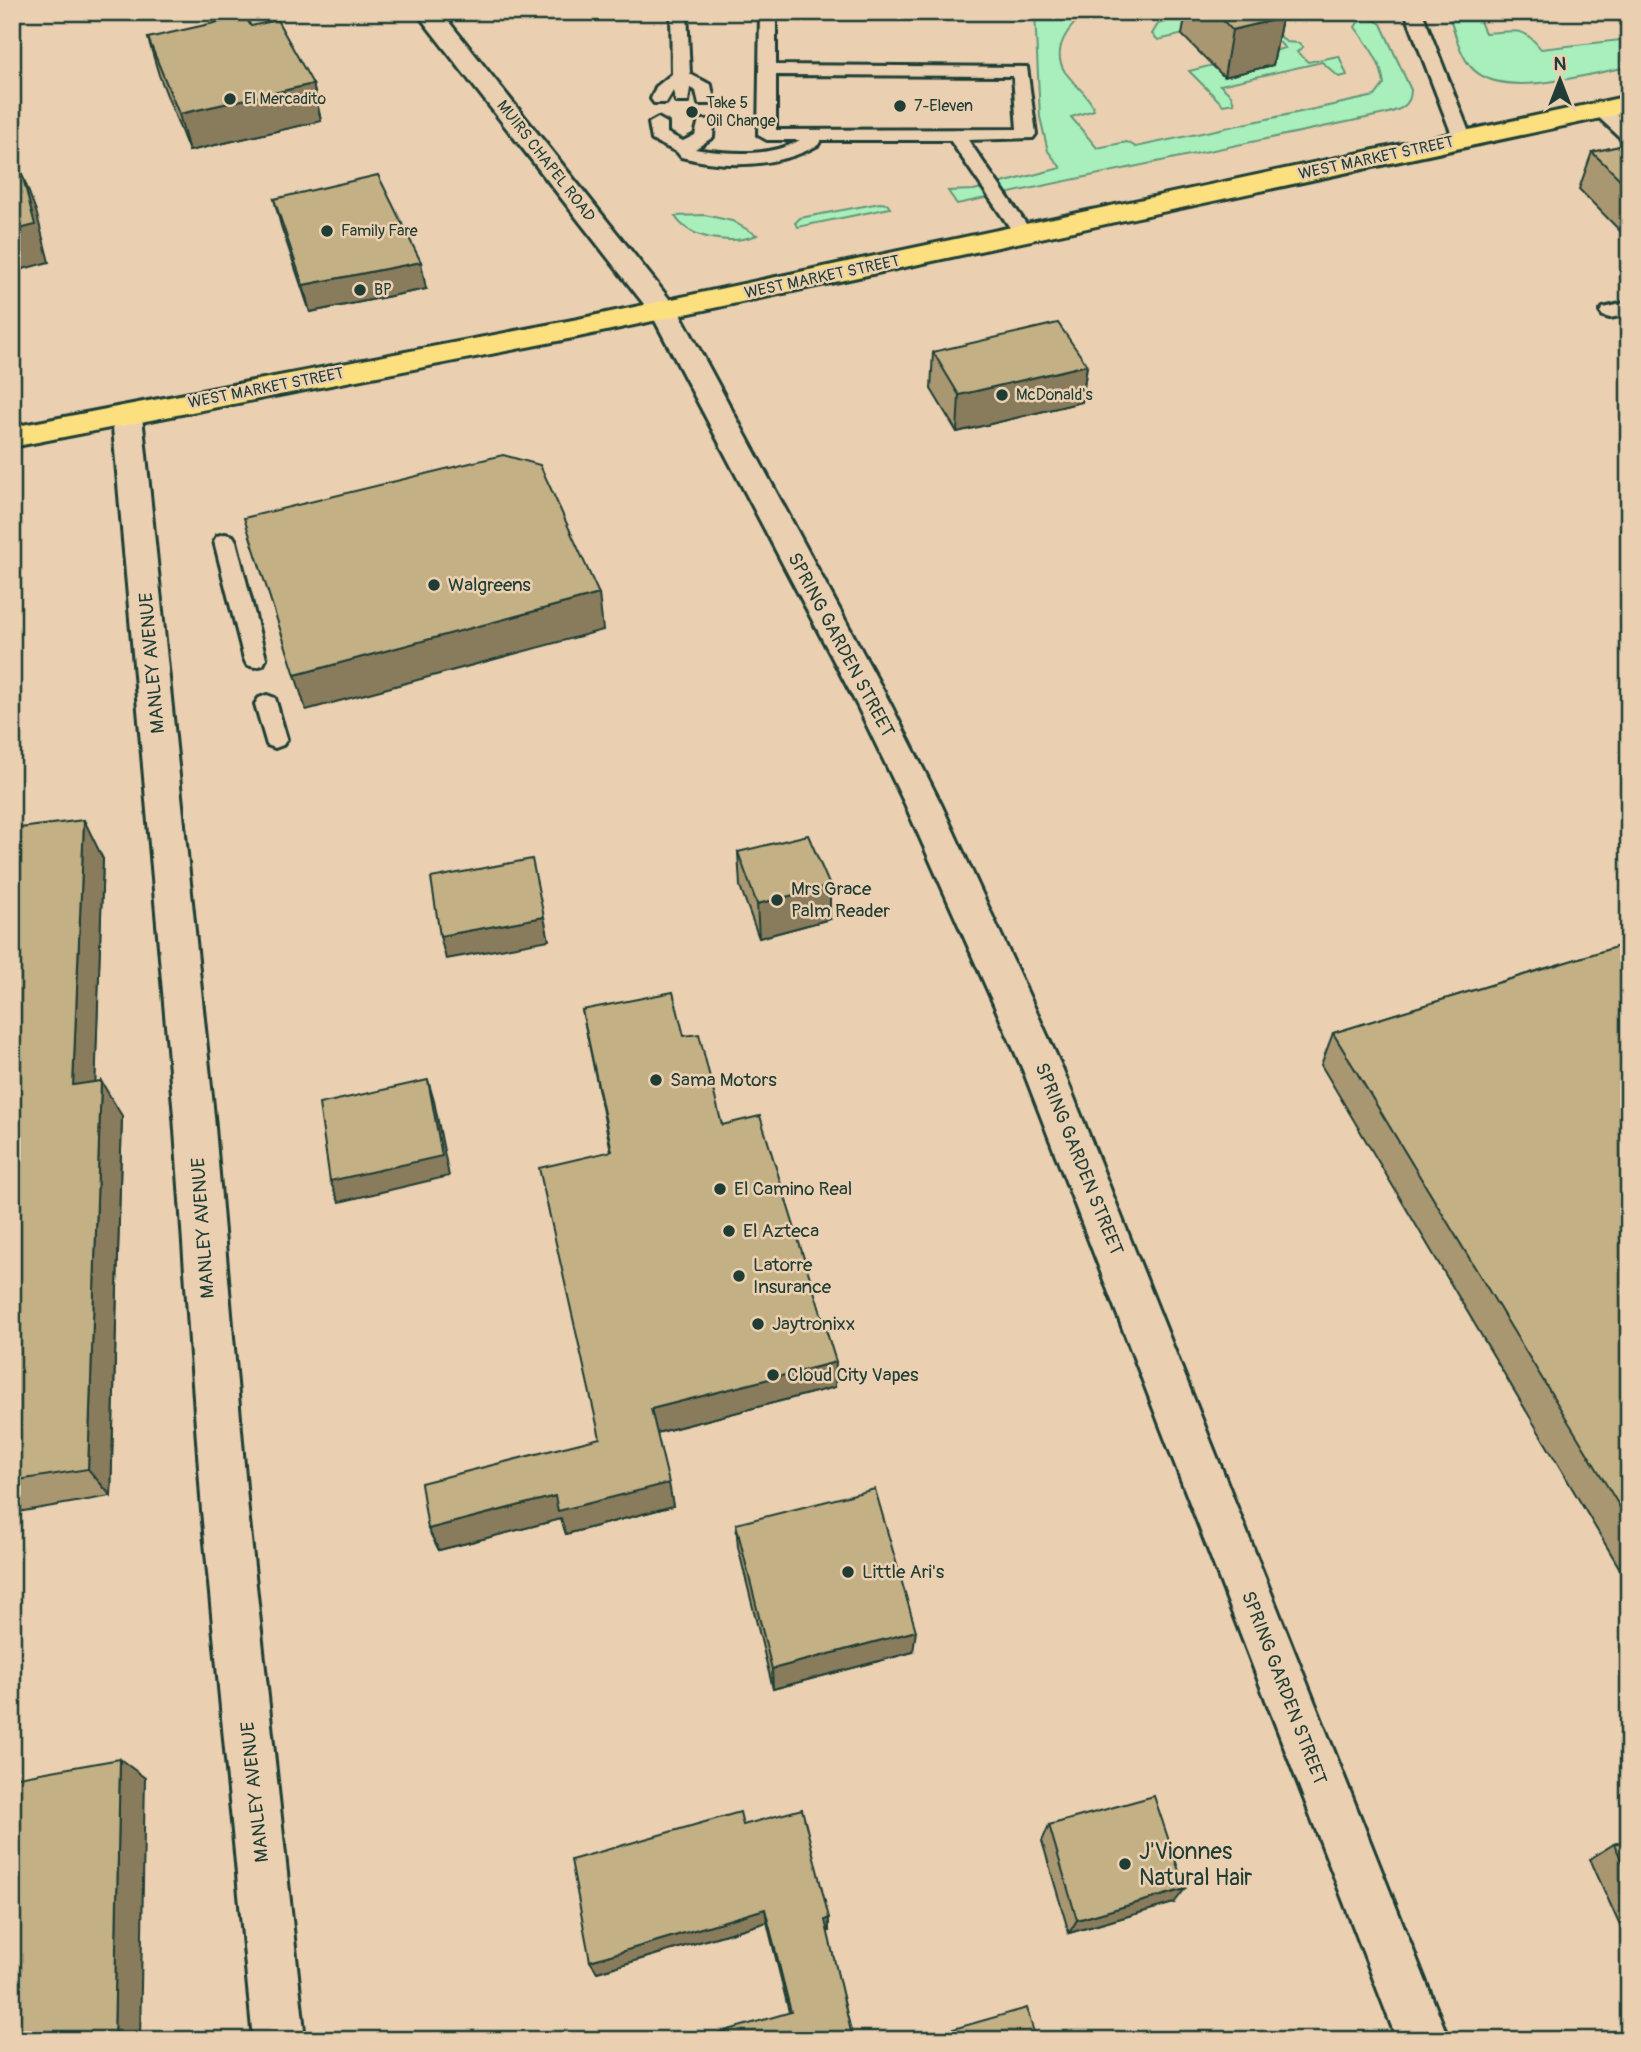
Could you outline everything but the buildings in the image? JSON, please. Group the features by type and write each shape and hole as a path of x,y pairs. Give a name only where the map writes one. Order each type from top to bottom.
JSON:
{"main road":[{"name":"MUIRS CHAPEL ROAD","path":"428,12 664,310"},
{"name":"WEST MARKET STREET","path":"12,437 664,310 1629,104"},
{"name":"SPRING GARDEN STREET","path":"664,310 874,705 1022,1019 1423,2040"},
{"name":"MANLEY AVENUE","path":"127,416 193,1102 225,1511 279,2040"}],"lane":[{"path":"679,12 682,99"},
{"path":"766,70 846,79 960,79 1021,71 1027,134 905,126 846,127 819,135 767,135 766,70 768,12"},
{"path":"1413,12 1462,140"},
{"path":"660,99 662,91 681,76"},
{"path":"681,76 705,89 705,100"},
{"path":"1601,110 1629,136"},
{"path":"658,123 658,136 684,148"},
{"path":"683,124 684,148 687,153 699,156 762,157 800,150 819,135"},
{"path":"684,148 704,137 705,124"},
{"path":"962,130 1024,234"},
{"path":"225,541 255,659"},
{"path":"267,704 275,738"}],"green space":[{"path":"1035,12 1088,12 1069,30 1061,46 1060,55 1065,72 1087,97 1094,110 1071,117 1097,148 1127,142 1136,147 1375,96 1384,84 1377,61 1355,27 1363,20 1371,19 1381,24 1411,90 1410,96 1403,107 1385,114 957,204 948,191 974,190 1061,168 1048,151 1040,117"},
{"path":"1257,12 1286,42 1299,43 1303,47 1297,52 1308,62 1339,56 1347,75 1339,77 1322,62 1220,85 1231,95 1234,103 1223,105 1189,71 1213,65 1224,77 1272,65 1262,54 1285,48 1263,26 1250,19 1158,40 1152,34 1158,24 1187,15"},
{"path":"1448,12 1476,12 1485,33 1517,31 1528,36 1541,49 1629,39 1629,67 1546,82 1503,83 1485,77 1471,67 1457,41"},
{"path":"887,204 890,208 798,227 795,223 800,218"},
{"path":"705,215 732,221 757,235 736,240 712,238 690,230 675,216"}],"place":[{"name":"El Mercadito","path":"230,99"},
{"name":"7-Eleven","path":"900,106"},
{"name":"Take 5 Oil Change","path":"692,112"},
{"name":"Family Fare","path":"327,231"},
{"name":"BP","path":"360,290"},
{"name":"McDonald's","path":"1002,395"},
{"name":"Walgreens","path":"434,585"},
{"name":"Mrs Grace Palm Reader","path":"777,900"},
{"name":"Sama Motors","path":"656,1080"},
{"name":"El Camino Real","path":"720,1189"},
{"name":"El Azteca","path":"729,1231"},
{"name":"Latorre Insurance","path":"739,1276"},
{"name":"Jaytronixx","path":"758,1324"},
{"name":"Cloud City Vapes","path":"773,1375"},
{"name":"Little Ari's","path":"848,1572"},
{"name":"J'Vionnes Natural Hair","path":"1125,1864"}]}
